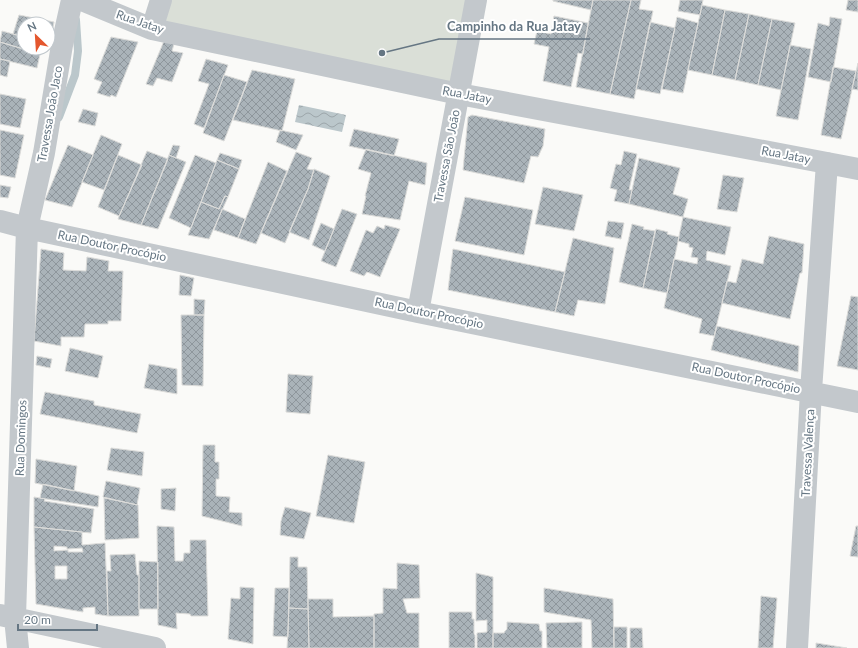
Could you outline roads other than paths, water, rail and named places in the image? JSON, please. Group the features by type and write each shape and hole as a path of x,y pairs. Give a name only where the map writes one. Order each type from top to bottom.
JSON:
{"street":[{"name":"Travessa João Jaco","path":"27,228 44,153 62,45 72,0"},
{"name":"Rua Jatay","path":"82,0 152,28 459,94 858,169"},
{"path":"152,28 161,0"},
{"name":"Travessa São João","path":"418,312 476,0"},
{"name":"Travessa Valença","path":"798,648 811,391 827,163"},
{"name":"Rua Doutor Procópio","path":"0,222 418,312 811,391 858,402"},
{"name":"Rua Domingos","path":"18,648 8,616 27,228"},
{"path":"8,616 156,648"}],"water":[{"path":"299,105 346,115 342,132 295,122"}],"waterway":[{"path":"59,117 75,75 78,51 76,20"}],"place":[{"name":"Campinho da Rua Jatay","path":"382,53"}]}
